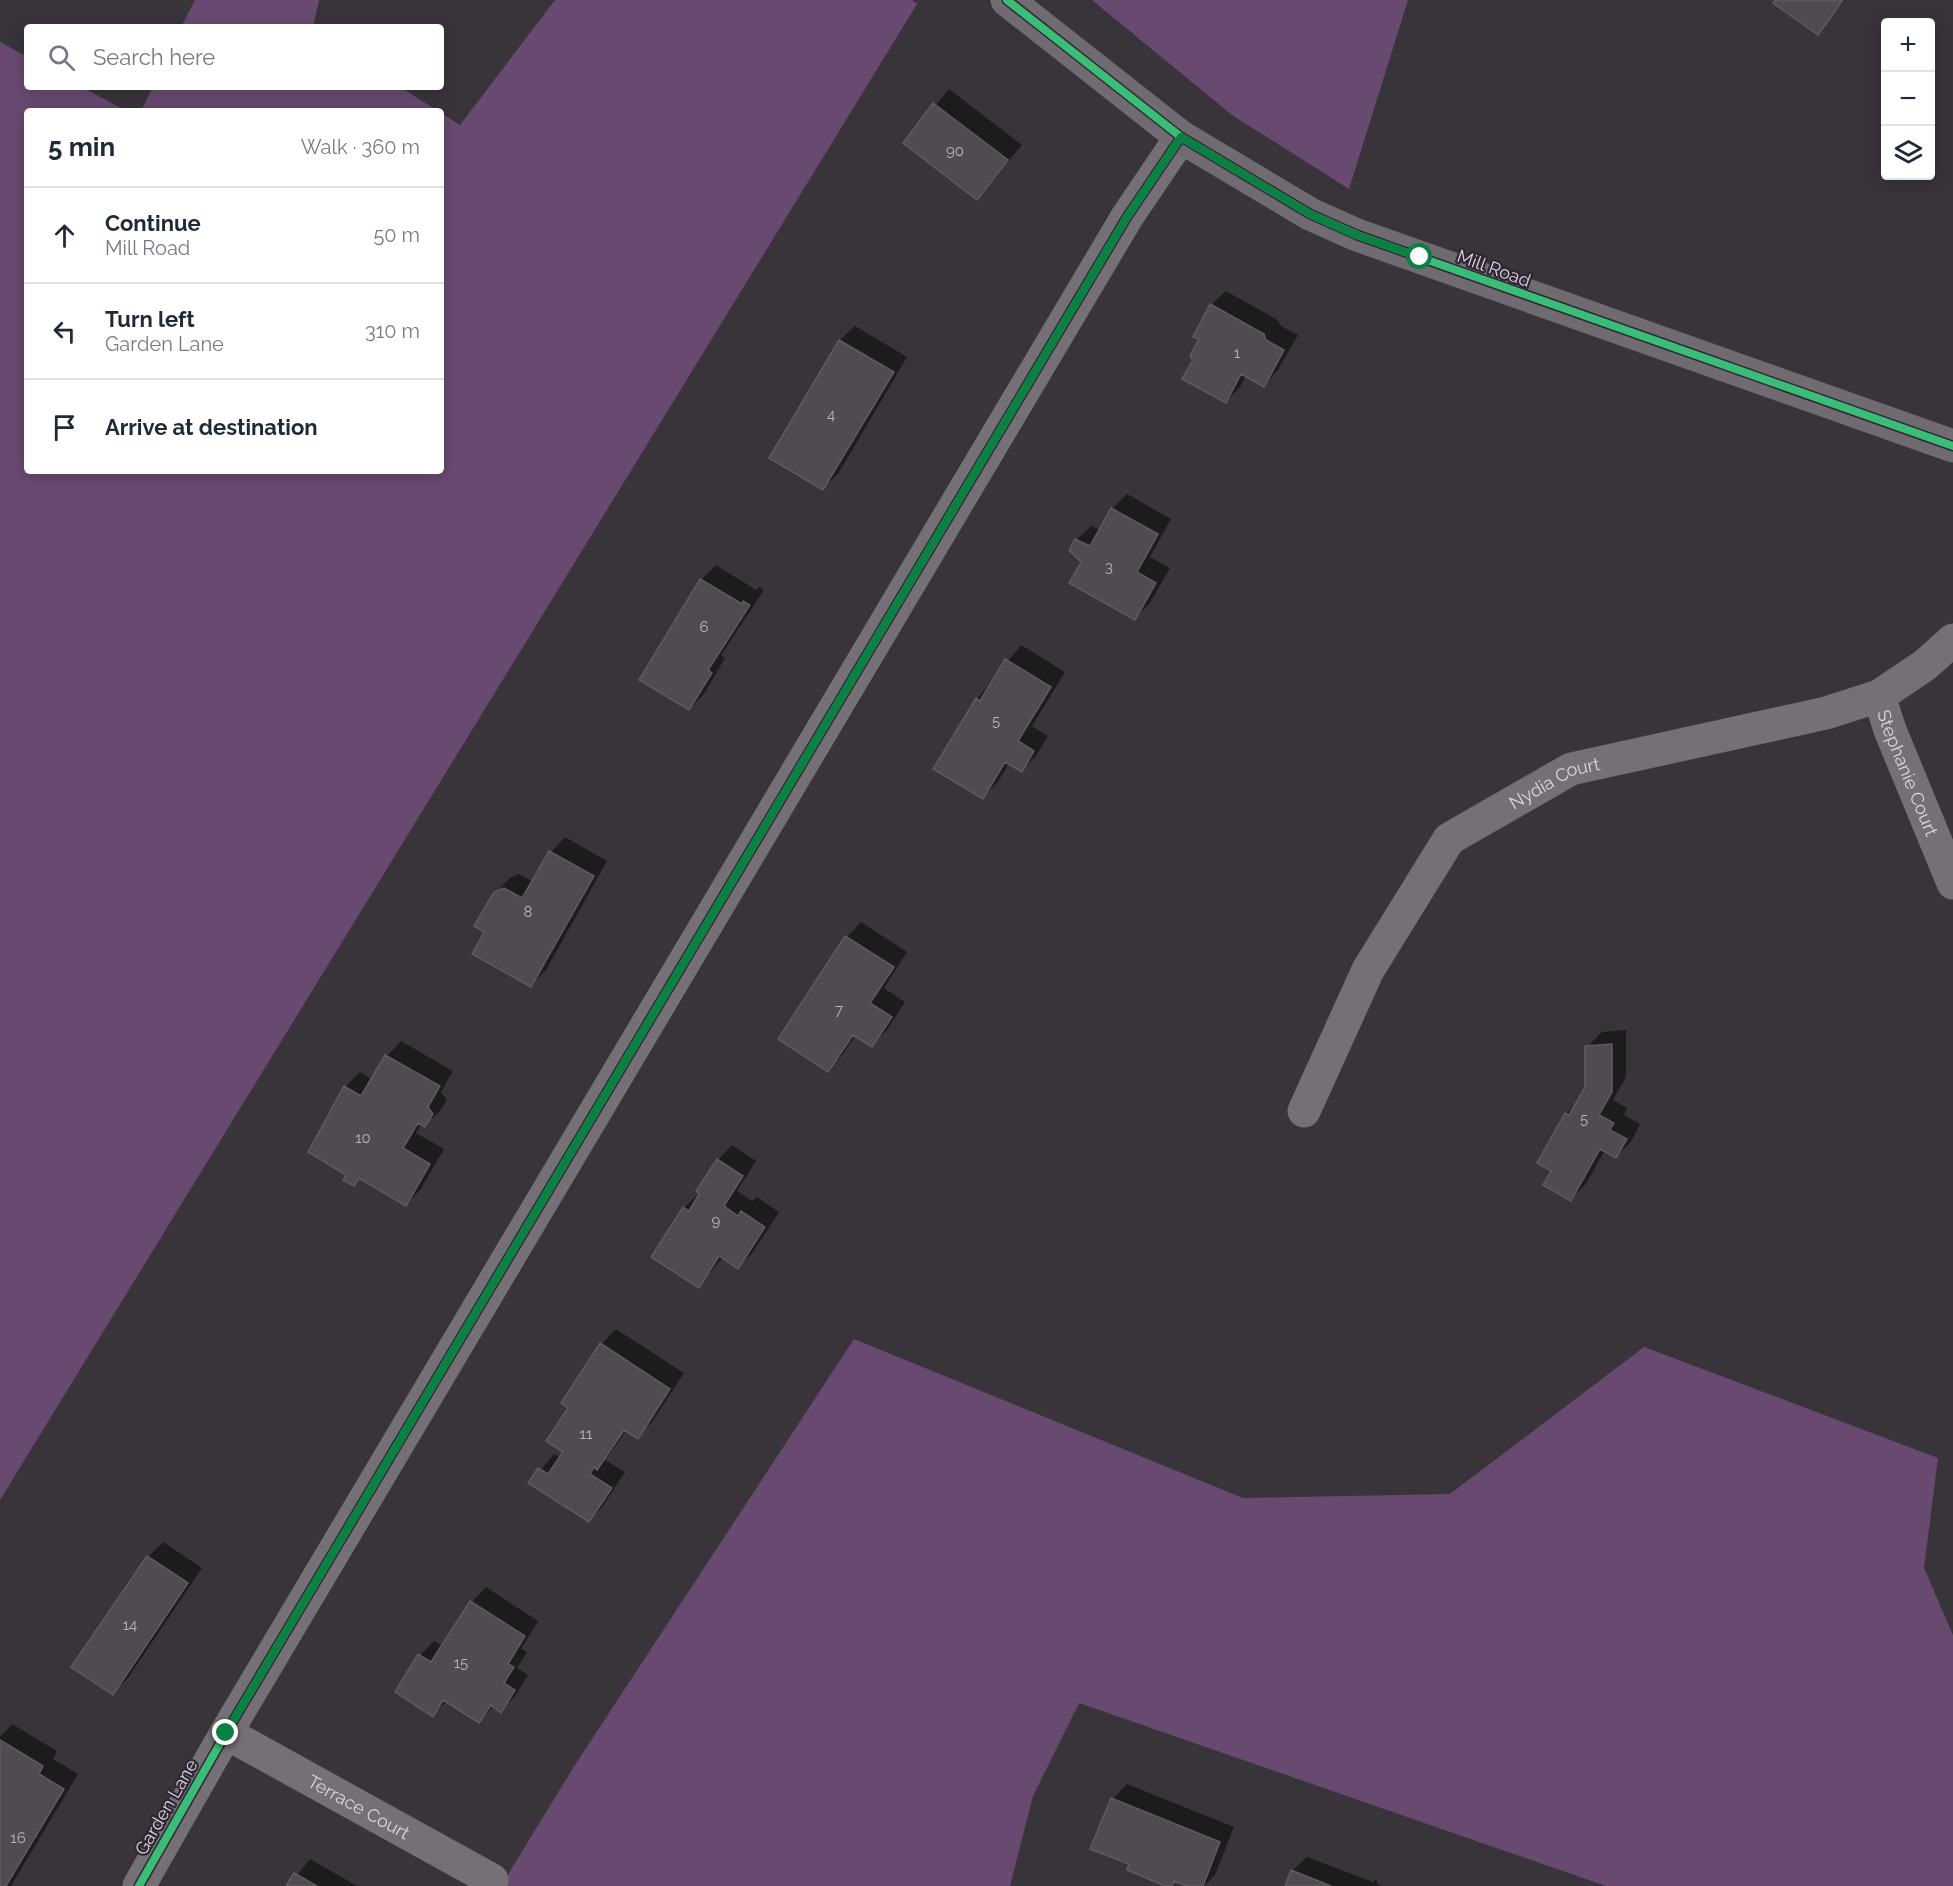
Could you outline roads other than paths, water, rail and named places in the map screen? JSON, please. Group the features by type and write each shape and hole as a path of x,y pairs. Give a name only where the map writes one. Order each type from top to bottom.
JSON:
{"main road":[{"name":"Mill Road","path":"1006,0 1181,137 1310,214 1356,235 1953,446"}],"street":[{"name":"Garden Lane","path":"139,1886 226,1733 1127,217 1181,137"},
{"name":"Nydia Court","path":"1304,1111 1368,970 1449,839 1571,769 1826,713 1880,696 1925,665 1953,640"},
{"name":"Stephanie Court","path":"1880,696 1890,730 1953,884"},
{"name":"Terrace Court","path":"226,1733 492,1880"}]}
